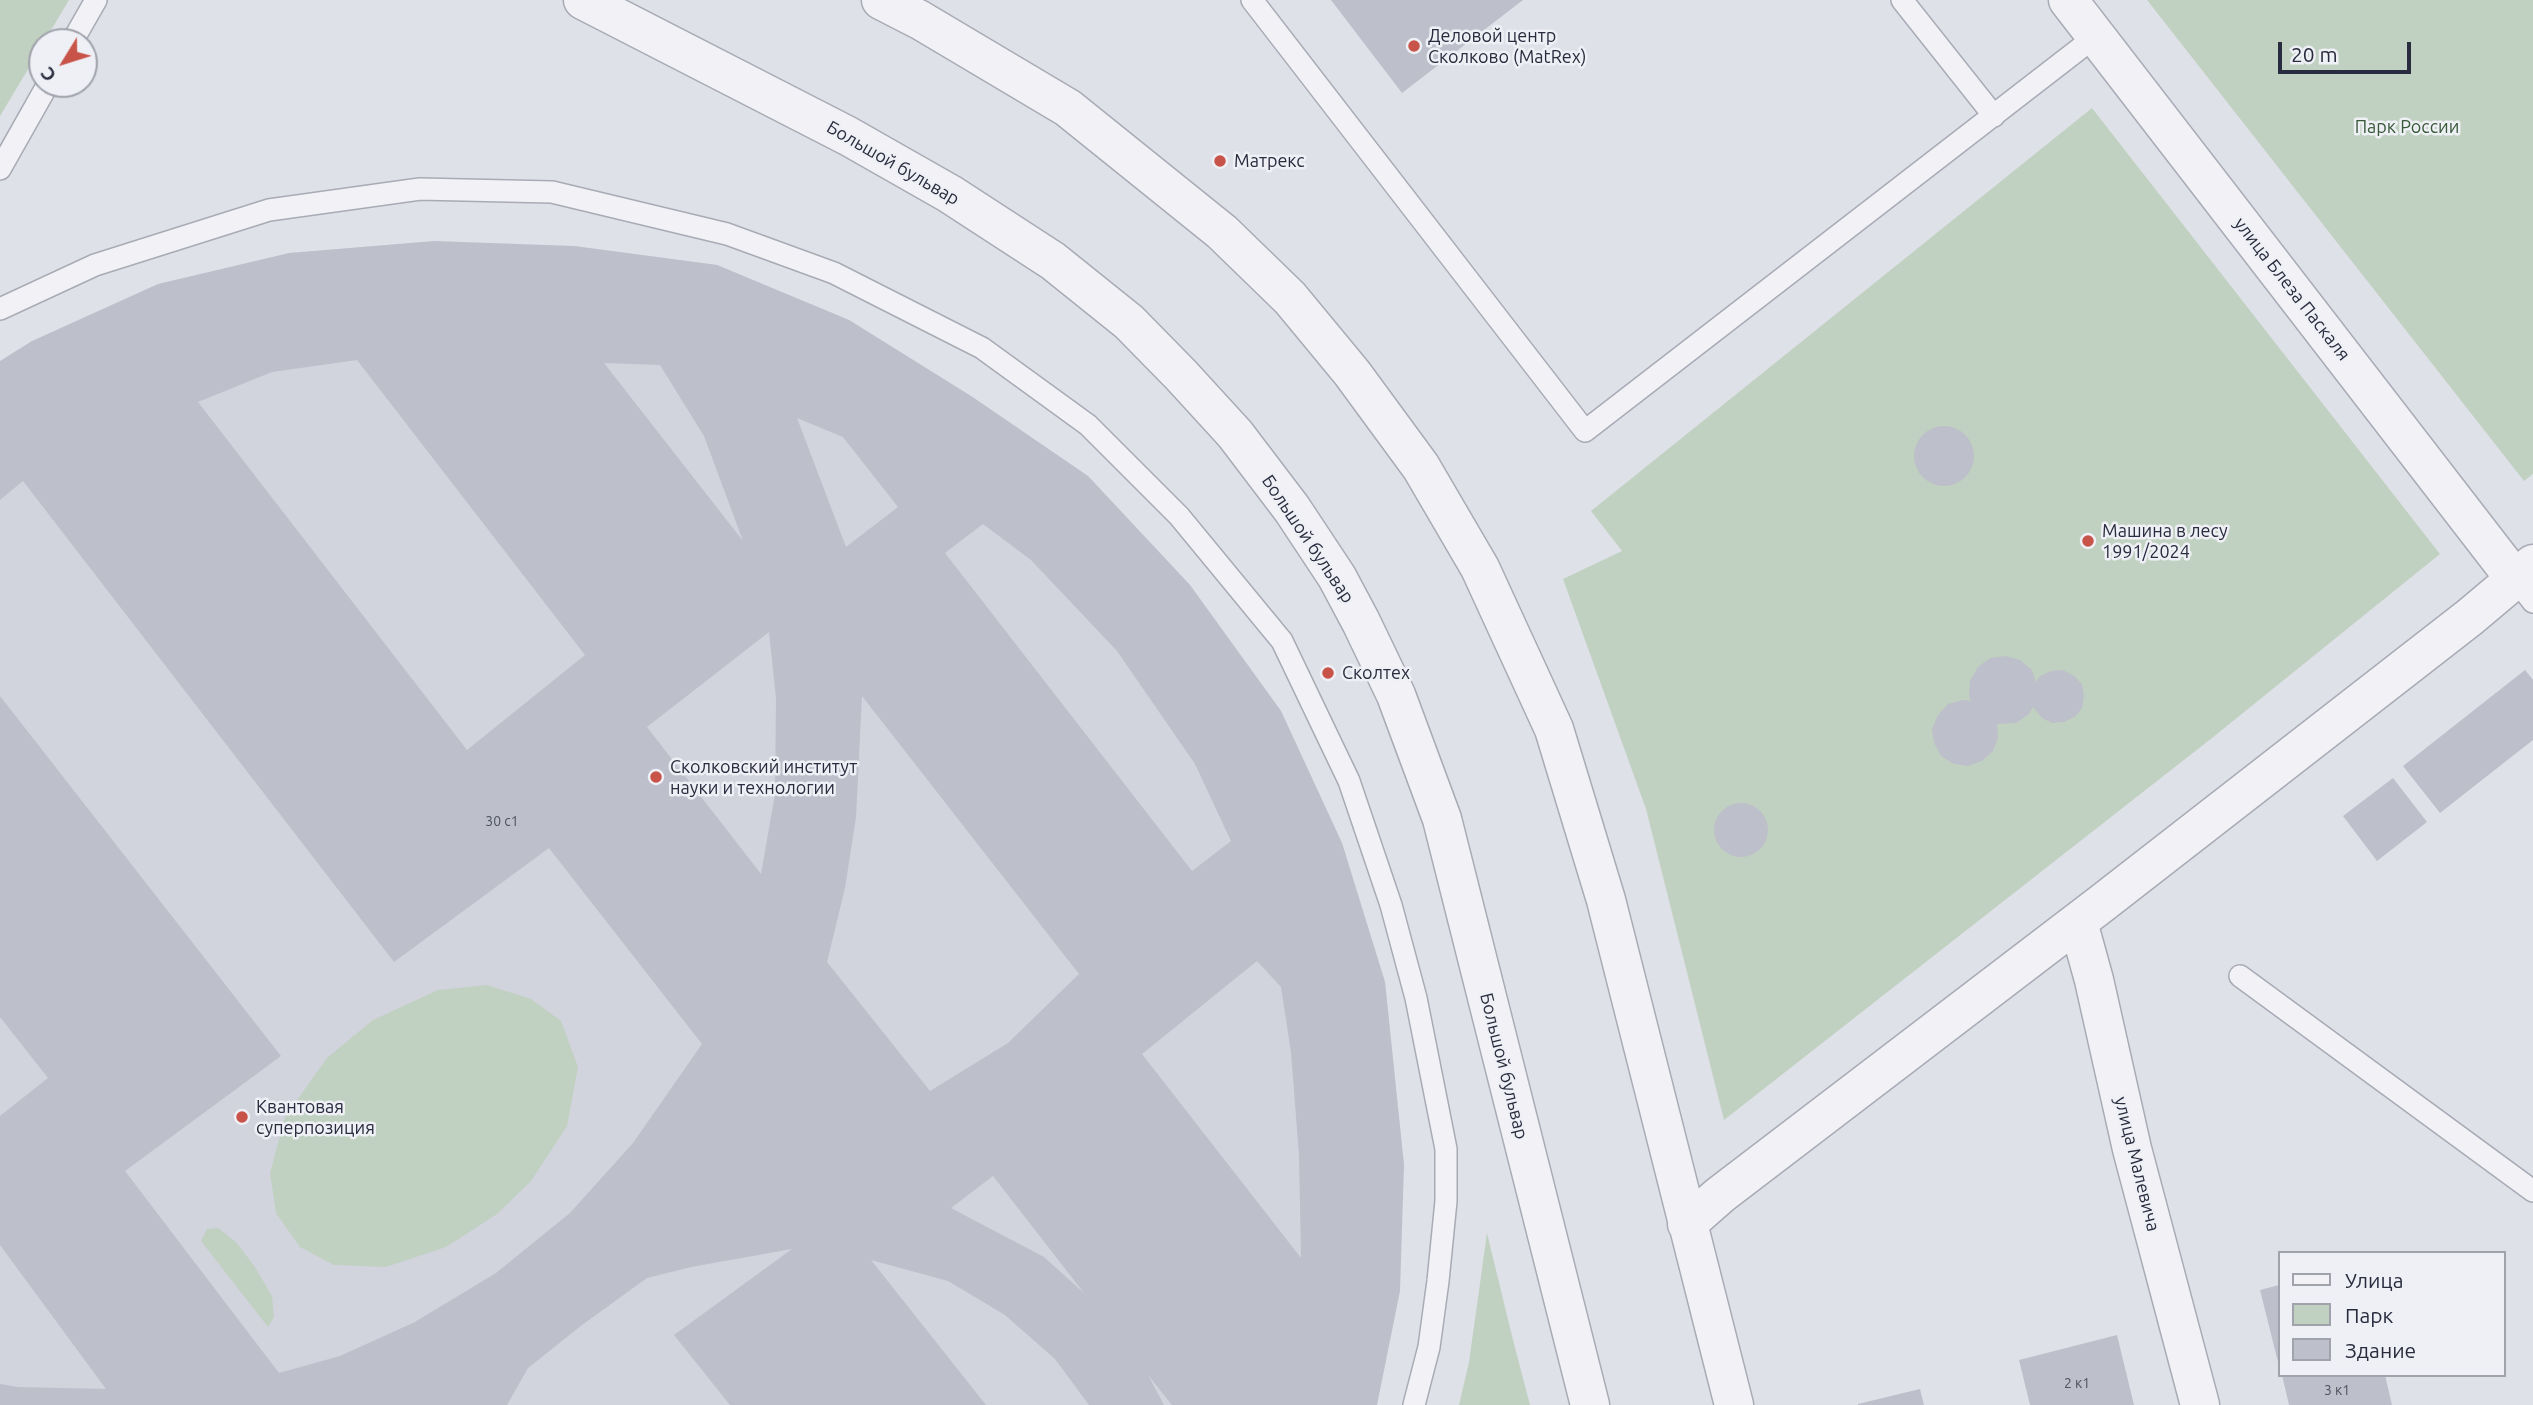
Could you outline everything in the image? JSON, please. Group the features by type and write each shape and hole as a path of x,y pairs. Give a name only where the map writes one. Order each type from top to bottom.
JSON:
{"street":[{"name":"Большой бульвар","path":"583,0 848,136 950,194 1054,261 1129,322 1181,375 1235,434 1292,509 1337,577 1361,622 1396,695 1443,819 1590,1405"},
{"path":"880,0 920,20 1068,108 1222,232 1290,298 1352,373 1421,467 1480,568 1554,729 1606,900 1734,1405"},
{"name":"улица Блеза Паскаля","path":"2068,0 2527,582"},
{"path":"1687,1224 1720,1195 2078,922 2470,617 2527,582"},
{"name":"улица Малевича","path":"2078,922 2094,980 2132,1149 2200,1405"}],"lane":[{"path":"80,28 96,0"},
{"path":"1252,0 1585,430 2096,36"},
{"path":"1902,0 1994,116"},
{"path":"0,169 40,98"},
{"path":"0,309 95,265 269,211 420,189 552,192 727,234 834,273 982,348 1088,425 1179,516 1282,641 1349,781 1391,905 1416,998 1446,1149 1446,1201 1438,1281 1429,1348 1414,1405"},
{"path":"2240,976 2533,1191"}],"shaded area":[{"name":"Сколковский институт науки и технологии","path":"574,246 717,265 849,320 971,396 1088,476 1190,585 1281,711 1342,843 1385,982 1404,1165 1377,1405 0,1405 0,361"}],"green space":[{"path":"0,0 69,0 52,28 28,28 28,69 0,116"},
{"name":"Парк России","path":"2147,0 2533,0 2533,474 2524,481"},
{"path":"2092,108 2440,554 2212,738 1724,1120 1646,809 1563,579 1622,551 1591,511"},
{"path":"487,985 531,999 561,1021 578,1067 567,1126 531,1181 497,1214 446,1247 386,1267 334,1265 300,1247 276,1213 270,1173 285,1117 327,1058 373,1020 438,990"},
{"path":"218,1228 236,1242 272,1296 274,1317 268,1327 201,1241 207,1229"},
{"path":"1487,1233 1530,1405 1459,1405 1469,1362"}],"building":[{"name":"Деловой центр Сколково (MatRex)","path":"1331,0 1523,0 1402,93"},
{"name":"Сколковский институт науки и технологии","path":"434,241 574,246 717,265 849,320 971,396 1088,476 1190,585 1281,711 1342,843 1385,982 1404,1165 1400,1291 1377,1405 1172,1405 1148,1375 1164,1405 1089,1405 1055,1359 1005,1315 948,1281 871,1260 986,1405 730,1405 674,1335 792,1249 691,1267 647,1278 528,1368 507,1405 0,1405 0,1384 18,1387 106,1389 0,1245 0,1116 48,1078 0,1017 0,696 281,1056 125,1171 279,1373 340,1356 415,1322 496,1273 570,1213 633,1143 702,1044 549,848 394,962 23,481 0,500 0,361 32,341 158,284 289,253","holes":["357,360 585,655 467,750 198,402 272,372","604,363 660,365 704,436 743,541","797,418 843,437 898,507 846,547","983,524 1031,560 1117,651 1195,764 1231,841 1192,871 945,553","769,632 776,698 775,794 761,874 647,727","862,696 1079,974 1008,1043 930,1091 827,962 845,888 856,817","1257,961 1281,987 1291,1052 1299,1155 1301,1258 1142,1054","993,1176 1084,1293 1044,1257 951,1208"]},
{"path":"1944,426 1961,431 1969,439 1974,456 1969,473 1961,481 1944,486 1927,481 1919,473 1914,456 1919,439 1927,431"},
{"path":"2006,656 2020,660 2032,670 2036,682 2040,676 2051,671 2063,670 2074,676 2082,684 2082,708 2075,717 2052,723 2042,718 2033,707 2029,714 2016,723 1997,724 1998,738 1993,751 1982,761 1968,766 1954,764 1941,756 1934,743 1932,729 1938,715 1948,704 1962,700 1971,701 1970,681 1978,667 1990,658"},
{"path":"2525,670 2533,680 2533,740 2440,813 2403,766"},
{"path":"2393,778 2427,822 2377,861 2343,816"},
{"path":"1741,803 1760,811 1768,830 1760,849 1741,857 1722,849 1714,830 1722,811"},
{"path":"2278,1285 2278,1362 2260,1290"},
{"path":"2117,1335 2134,1405 2030,1405 2019,1360"},
{"path":"2282,1377 2385,1377 2392,1405 2289,1405"},
{"path":"1920,1389 1924,1405 1858,1405 1858,1404"}],"place":[{"name":"Деловой центр Сколково (MatRex)","path":"1414,46"},
{"name":"Матрекс","path":"1220,161"},
{"name":"Машина в лесу 1991/2024","path":"2088,541"},
{"name":"Сколтех","path":"1328,673"},
{"name":"Сколковский институт науки и технологии","path":"656,777"},
{"name":"Квантовая суперпозиция","path":"242,1117"}]}
